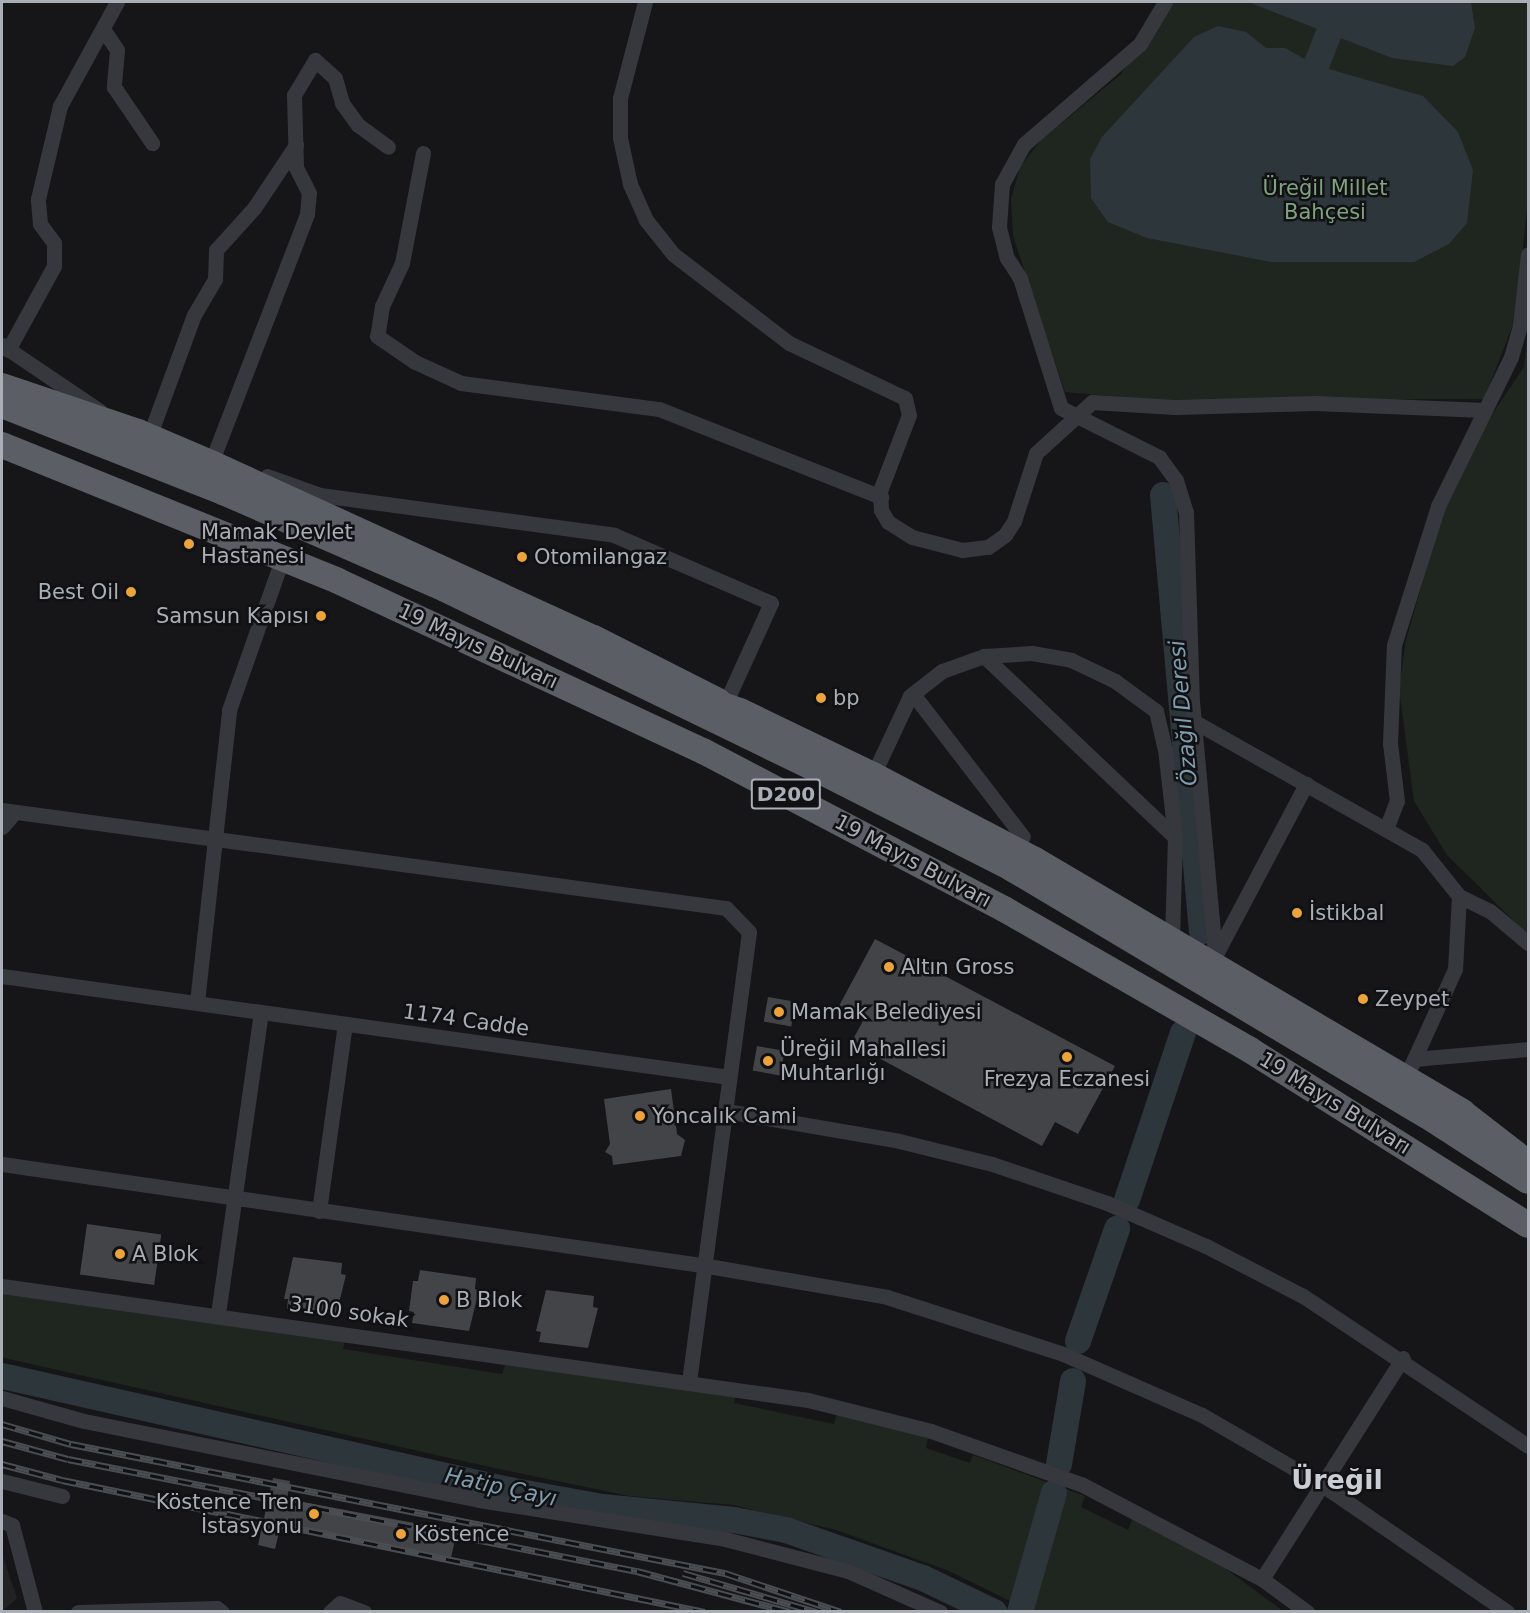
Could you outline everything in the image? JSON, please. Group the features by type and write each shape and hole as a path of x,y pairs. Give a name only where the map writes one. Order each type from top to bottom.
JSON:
{"highway":[{"path":"2,386 139,432 211,463 594,638 873,775 1035,860 1213,959 1276,1000 1410,1068 1528,1163"},
{"name":"19 Mayıs Bulvarı","path":"2,405 244,501 445,589 1011,868 1528,1181"},
{"name":"19 Mayıs Bulvarı","path":"2,445 283,557 703,751 1004,909 1250,1050 1528,1225"},
{"path":"598,663 732,707"},
{"path":"1239,1004 1276,1000"}],"street":[{"path":"117,2 60,106 38,200 40,224 54,243 54,266 5,347 139,432 194,315 215,279 216,250 254,208 296,145"},
{"path":"645,2 620,98 620,138 630,184 646,220 673,254 789,344 905,399 909,415 880,497 881,510 888,522 912,537 963,550 988,547 1014,521 1036,453 1072,415 1102,401 1175,407 1315,403 1484,410"},
{"path":"1165,2 1140,44 1024,144 1002,184 999,227 1006,258 1020,278 1049,381 1061,408 1159,457 1176,480 1186,512 1195,722 1213,959"},
{"path":"104,29 117,50 114,87 152,143"},
{"path":"211,463 307,214 309,193 297,167 294,95 315,60 335,78 342,103 358,125 388,147"},
{"path":"423,153 402,262 382,306 377,336 415,362 461,383 659,409 772,457 855,483 880,497"},
{"path":"1386,829 1397,801 1390,743 1394,645 1438,506 1511,357 1520,326 1528,254"},
{"path":"264,476 320,495 614,535 771,603 732,707"},
{"path":"197,1002 218,839 215,826 229,710 283,557"},
{"path":"873,775 913,694 942,671 984,656 1032,653 1071,660 1140,695 1156,711 1175,837 1172,938"},
{"path":"984,656 1175,837"},
{"path":"913,694 972,764 1023,837"},
{"path":"1195,722 1422,850 1459,896 1490,911 1528,943"},
{"path":"1213,959 1306,784"},
{"path":"2,827 8,811 726,908 749,932 729,1077 708,1266 689,1381"},
{"path":"1410,1068 1455,969 1459,896"},
{"name":"1174 Cadde","path":"2,976 729,1077"},
{"path":"218,1314 261,1012"},
{"path":"320,1211 345,1024"},
{"path":"1410,1068 1528,1049"},
{"path":"726,1111 910,1144 992,1164 1107,1203 1206,1246 1303,1296 1403,1358 1528,1446"},
{"path":"2,1164 708,1266 887,1296 1063,1354 1202,1415 1321,1484 1507,1611"},
{"name":"3100 sokak","path":"2,1286 218,1314 808,1400 931,1431 1081,1484 1262,1579 1307,1611"},
{"path":"1262,1579 1403,1358"},
{"path":"2,1398 84,1421 479,1500 725,1539 848,1571 940,1611"},
{"path":"2,1481 62,1496"},
{"path":"2,1521 12,1525 34,1611"},
{"path":"330,1611 340,1603 364,1611"},
{"path":"78,1611 217,1608 222,1611"}],"shaded area":[{"path":"1248,2 1471,2 1475,28 1465,57 1453,66 1392,58"},
{"path":"1218,26 1246,32 1266,48 1285,48 1315,65 1423,96 1458,132 1473,170 1467,223 1449,244 1414,262 1271,262 1147,238 1108,222 1091,198 1090,159 1102,137 1194,37"},
{"path":"2,1554 17,1598 2,1612"}],"green space":[{"name":"Üreğil Millet Bahçesi","path":"1174,2 1528,2 1528,199 1516,317 1484,399 1155,400 1065,392 1013,236 1011,199 1020,167 1041,140 1120,75"},
{"path":"1528,328 1528,935 1447,855 1414,801 1399,689 1406,640 1446,500 1471,446 1524,367"},
{"path":"2,1291 345,1340 343,1349 502,1374 505,1365 736,1394 734,1403 834,1424 837,1414 928,1438 926,1448 970,1463 973,1455 1085,1496 1081,1507 1128,1530 1133,1518 1222,1566 1283,1611 1030,1611 949,1571 836,1530 733,1505 629,1496 13,1360 2,1357"}],"building":[{"path":"875,939 1115,1066 1078,1134 1055,1122 1042,1146 851,1043 864,1019 839,1006"},
{"name":"Mamak Belediyesi","path":"768,997 796,1002 791,1026 764,1022"},
{"name":"Üreğil Mahallesi Muhtarlığı","path":"757,1046 785,1051 780,1075 753,1071"},
{"name":"Yoncalık Cami","path":"671,1089 677,1134 685,1140 681,1156 613,1165 612,1156 605,1152 610,1144 604,1099"},
{"name":"A Blok","path":"87,1224 161,1234 154,1285 80,1275"},
{"path":"293,1257 342,1263 341,1274 346,1275 336,1315 287,1309 288,1299 284,1299"},
{"name":"B Blok","path":"420,1270 476,1278 475,1289 479,1290 469,1331 412,1323 414,1312 409,1311 413,1281 418,1281"},
{"path":"546,1290 594,1296 593,1307 598,1308 588,1348 539,1342 541,1332 536,1331"},
{"name":"Köstence Tren İstasyonu","path":"273,1478 290,1481 287,1499 457,1531 450,1562 280,1528 275,1549 258,1545"}],"waterway":[{"name":"Özağıl Deresi","path":"1303,99 1341,2"},
{"name":"Özağıl Deresi","path":"1163,495 1202,931"},
{"name":"Özağıl Deresi","path":"1127,1200 1183,1033"},
{"name":"Özağıl Deresi","path":"1078,1341 1117,1229"},
{"name":"Hatip Çayı","path":"2,1376 509,1490 602,1507 734,1520 786,1530 923,1578 994,1612"},
{"name":"Özağıl Deresi","path":"1059,1464 1073,1381"},
{"name":"Özağıl Deresi","path":"1020,1612 1054,1493"}],"railway":[{"path":"2,1424 71,1444 725,1573 841,1612"},
{"path":"2,1441 68,1459 637,1571 790,1612"},
{"path":"2,1464 62,1480 705,1612"},
{"path":"683,1573 816,1612"}],"place":[{"name":"Mamak Devlet Hastanesi","path":"189,544"},
{"name":"Otomilangaz","path":"522,557"},
{"name":"Best Oil","path":"131,592"},
{"name":"Samsun Kapısı","path":"321,616"},
{"name":"bp","path":"821,698"},
{"name":"İstikbal","path":"1297,913"},
{"name":"Altın Gross","path":"889,967"},
{"name":"Zeypet","path":"1363,999"},
{"name":"Mamak Belediyesi","path":"779,1012"},
{"name":"Frezya Eczanesi","path":"1067,1057"},
{"name":"Üreğil Mahallesi Muhtarlığı","path":"768,1061"},
{"name":"Yoncalık Cami","path":"640,1116"},
{"name":"A Blok","path":"120,1254"},
{"name":"B Blok","path":"444,1300"},
{"name":"Köstence Tren İstasyonu","path":"314,1514"},
{"name":"Köstence","path":"401,1534"}],"district":[{"name":"Üreğil","path":"1337,1480"}]}
